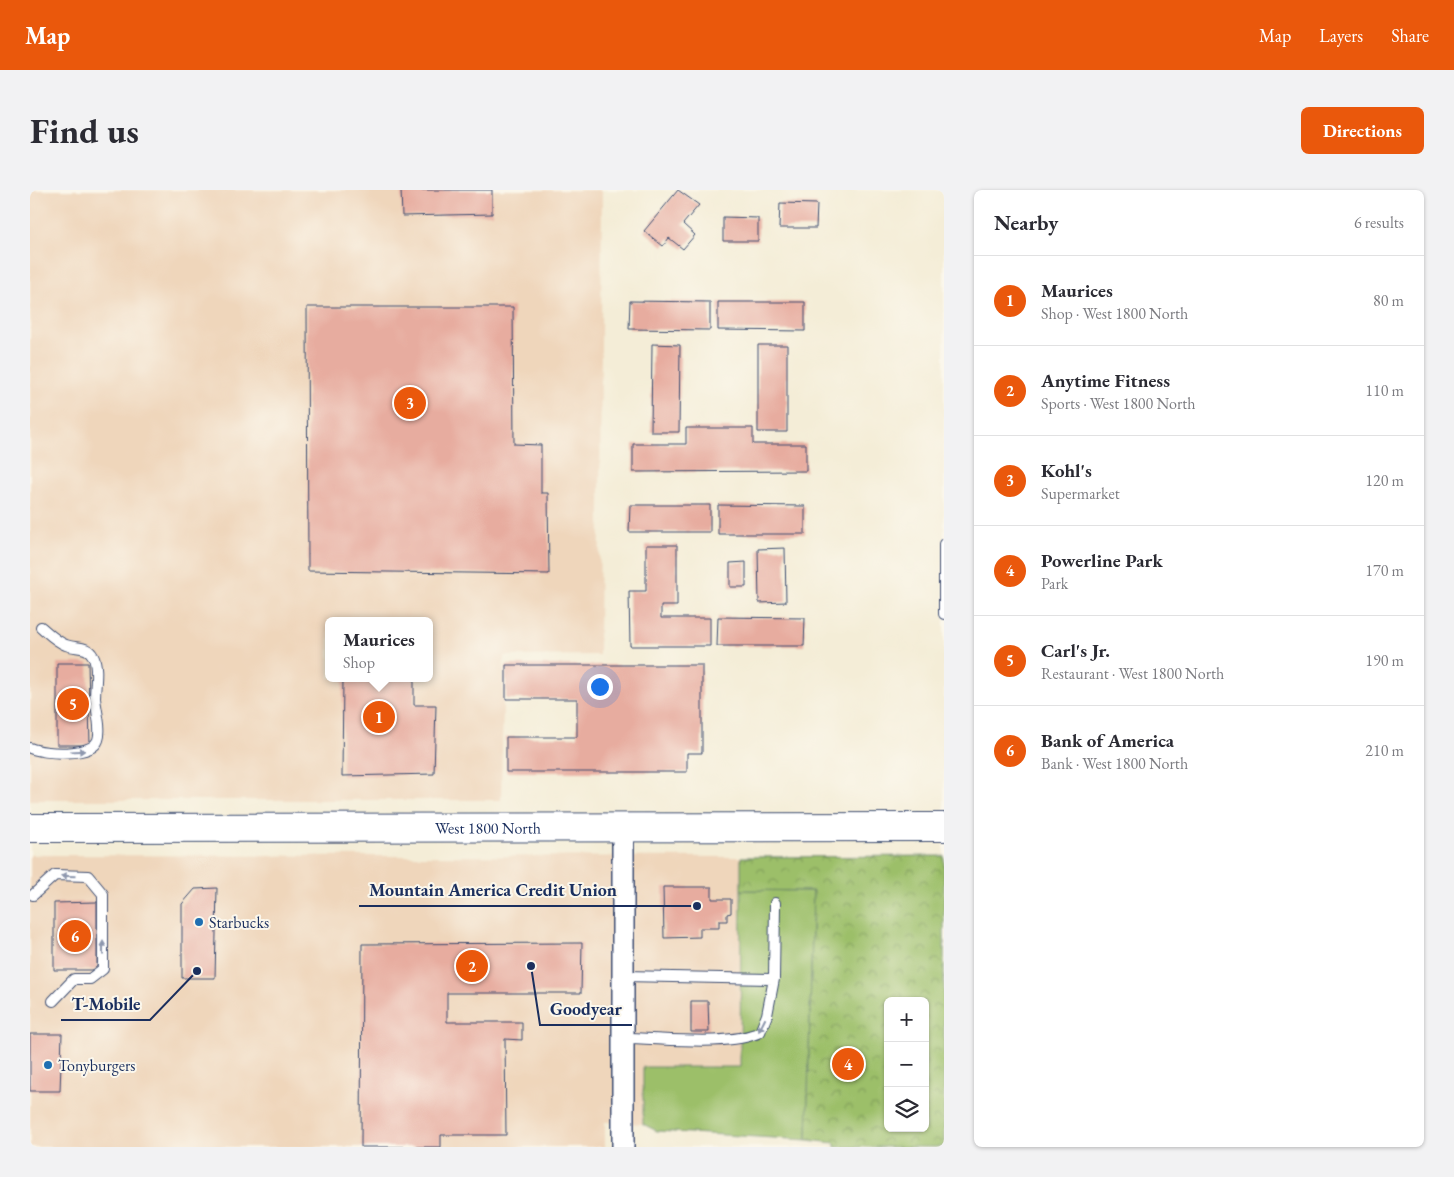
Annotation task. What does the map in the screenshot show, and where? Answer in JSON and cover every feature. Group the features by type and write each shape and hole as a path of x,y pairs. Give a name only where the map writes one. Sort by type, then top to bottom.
{"main road":[{"name":"West 1800 North","path":"30,828 944,827"}],"street":[{"path":"623,827 623,1147"}],"lane":[{"path":"944,544 944,614"},
{"path":"30,748 38,752 83,752 92,748 97,741 98,734 93,656 85,649 66,646 41,627"},
{"path":"33,894 55,876 88,876 103,894 103,969 90,979 74,979 53,1001"},
{"path":"624,1038 723,1040 749,1037 760,1032 767,1015 774,979 775,903"},
{"path":"624,976 774,979"}],"shaded area":[{"path":"30,190 602,190 599,655 504,656 501,800 30,800"},
{"path":"30,855 741,857 740,1067 643,1067 643,1124 605,1122 605,1147 30,1147"}],"green space":[{"path":"944,856 944,1147 835,1147 835,1143 807,1140 813,891 741,890 741,857"},
{"path":"741,890 813,891 807,1140 657,1131 643,1124 643,1067 740,1067"}],"building":[{"path":"401,190 492,190 492,214 402,216"},
{"path":"678,190 699,205 683,224 695,235 683,249 669,238 663,246 644,231"},
{"path":"780,203 817,204 816,228 779,228"},
{"path":"723,217 758,218 758,241 723,241"},
{"path":"630,301 710,302 710,330 629,329"},
{"path":"718,302 805,302 805,331 718,330"},
{"path":"307,307 513,307 514,444 541,445 541,493 548,493 549,574 308,571"},
{"path":"652,344 680,345 679,432 651,432"},
{"path":"758,345 787,345 787,432 758,432"},
{"path":"686,428 753,428 753,444 806,444 806,471 633,472 633,444 686,444"},
{"path":"630,505 710,505 710,532 629,532"},
{"path":"718,505 805,506 805,534 718,534"},
{"path":"646,545 677,545 677,606 661,606 661,618 710,618 710,646 630,646 629,591 646,591"},
{"path":"785,548 786,602 759,603 758,549"},
{"path":"746,562 746,587 730,587 730,563"},
{"path":"718,617 805,618 804,646 717,646"},
{"path":"57,663 88,663 90,745 57,745"},
{"path":"506,665 702,665 702,753 687,753 687,772 506,772 506,737 577,737 577,699 506,699"},
{"path":"343,682 414,682 414,705 436,705 434,774 342,776"},
{"path":"663,887 712,887 712,899 731,899 731,913 727,914 727,921 719,921 719,928 700,928 700,937 664,938"},
{"path":"217,888 215,978 182,978 182,904 195,889"},
{"path":"97,902 97,970 54,970 54,903"},
{"path":"582,943 581,993 447,993 447,1022 522,1022 522,1040 505,1039 506,1135 441,1135 441,1147 361,1147 362,944"},
{"path":"691,1001 708,1001 709,1032 691,1032"},
{"path":"30,1034 62,1034 60,1091 30,1091"}],"place":[{"name":"Kohl's","path":"410,403"},
{"name":"Carl's Jr.","path":"73,704"},
{"name":"Maurices","path":"379,717"},
{"name":"Mountain America Credit Union","path":"697,906"},
{"name":"Starbucks","path":"199,922"},
{"name":"Bank of America","path":"75,936"},
{"name":"Anytime Fitness","path":"472,966"},
{"name":"Goodyear","path":"531,966"},
{"name":"T-Mobile","path":"197,971"},
{"name":"Powerline Park","path":"848,1064"},
{"name":"Tonyburgers","path":"48,1065"}]}
